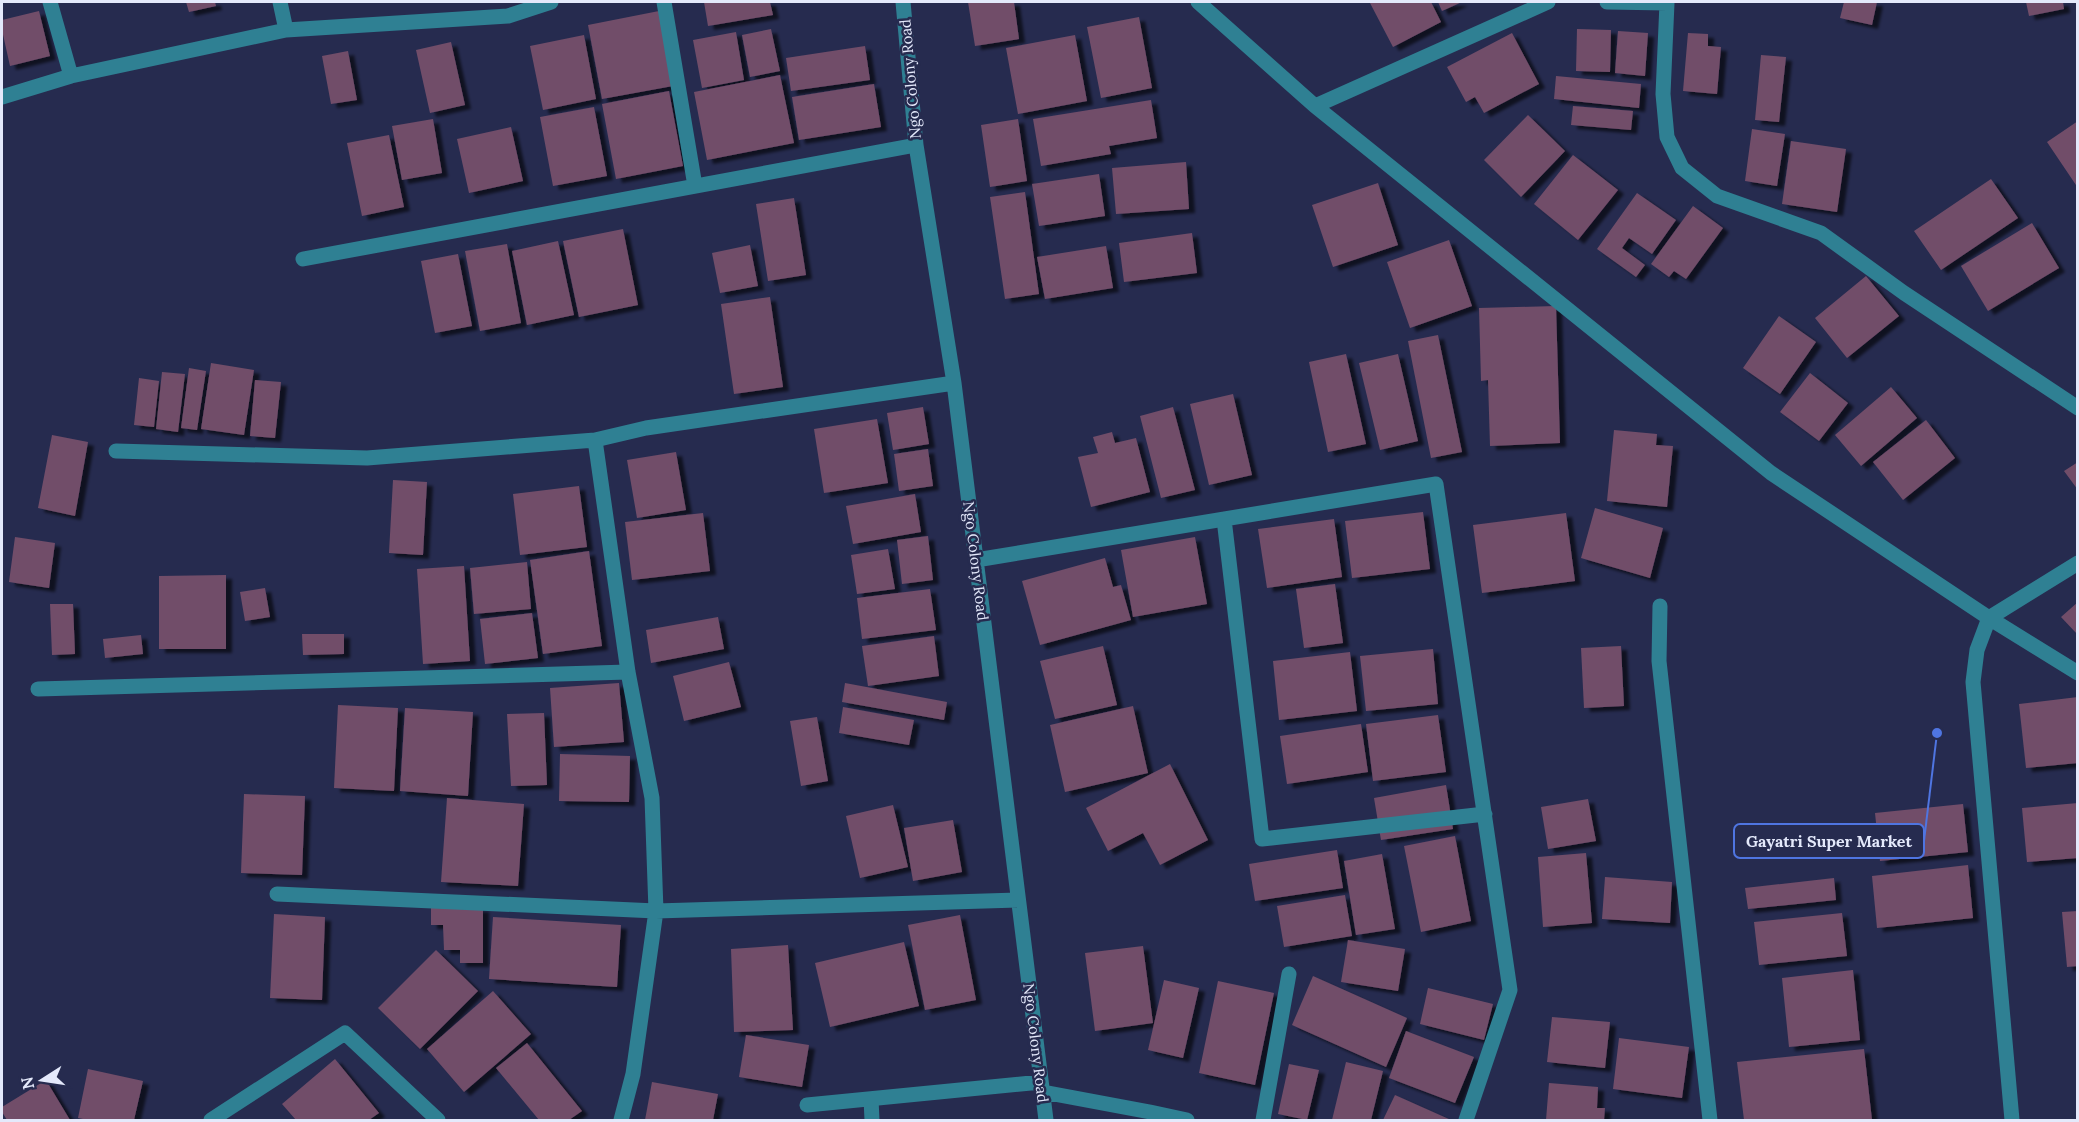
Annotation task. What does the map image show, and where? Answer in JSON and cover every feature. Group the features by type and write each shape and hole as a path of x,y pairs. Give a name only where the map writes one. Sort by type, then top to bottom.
{"street":[{"path":"50,2 71,76"},
{"path":"280,2 286,30"},
{"path":"664,2 694,186"},
{"name":"Ngo Colony Road","path":"903,2 916,145 954,383 1046,1120"},
{"path":"1198,2 1315,106 1771,473 1989,618 2078,674"},
{"path":"1315,106 1548,2"},
{"path":"1607,2 1667,3 1664,94 1667,137 1682,168 1717,196 1821,233 1904,293 2078,408"},
{"path":"2,97 71,76 286,30 508,16 544,3"},
{"path":"303,259 916,145"},
{"path":"117,451 367,458 595,440 646,428 954,383"},
{"path":"595,440 628,672 652,798 656,911 633,1074 621,1120"},
{"path":"976,560 1436,484 1510,990 1466,1120"},
{"path":"1224,519 1262,839 1485,814"},
{"path":"2012,1120 1973,682 1977,650 1989,618 2078,564"},
{"path":"1660,606 1659,661 1710,1120"},
{"path":"38,689 628,672"},
{"path":"277,894 656,911 1018,900"},
{"path":"1263,1120 1289,974"},
{"path":"211,1120 345,1033 438,1120"},
{"path":"807,1105 1042,1087 1186,1120"},
{"path":"871,1099 872,1120"}],"building":[{"path":"186,2 215,2 216,6 189,12"},
{"path":"704,2 770,2 773,15 708,26"},
{"path":"968,2 1014,2 1019,39 975,46"},
{"path":"1431,2 1441,22 1393,47 1370,3"},
{"path":"1438,2 1462,2 1442,11"},
{"path":"1844,2 1877,2 1872,25 1840,18"},
{"path":"2026,2 2063,2 2064,9 2029,16"},
{"path":"39,11 50,56 10,66 2,20"},
{"path":"659,11 673,86 602,99 588,25"},
{"path":"1139,17 1152,88 1101,98 1087,27"},
{"path":"771,29 780,71 750,77 742,35"},
{"path":"1577,29 1611,30 1610,72 1576,71"},
{"path":"1618,31 1648,33 1645,76 1615,73"},
{"path":"736,32 744,80 702,88 693,40"},
{"path":"1512,33 1539,84 1484,113 1475,97 1466,102 1447,67"},
{"path":"1688,33 1708,34 1708,46 1721,47 1717,94 1683,91"},
{"path":"584,35 596,99 543,110 530,46"},
{"path":"1075,35 1087,101 1018,114 1006,48"},
{"path":"451,42 465,105 430,113 416,50"},
{"path":"865,46 870,80 791,91 786,58"},
{"path":"348,51 357,100 331,104 322,56"},
{"path":"1761,55 1786,57 1779,122 1755,120"},
{"path":"780,75 794,143 707,160 694,92"},
{"path":"1556,76 1641,84 1639,108 1554,99"},
{"path":"874,84 881,127 799,140 792,97"},
{"path":"669,91 683,166 616,179 602,104"},
{"path":"1151,100 1157,138 1109,146 1111,154 1041,166 1033,119"},
{"path":"1573,106 1633,111 1631,130 1571,125"},
{"path":"594,107 607,176 553,186 540,117"},
{"path":"1528,115 1565,151 1521,197 1484,160"},
{"path":"433,119 442,173 402,180 392,126"},
{"path":"1018,119 1027,181 990,187 981,125"},
{"path":"2078,121 2078,188 2047,142"},
{"path":"511,127 523,181 469,193 457,139"},
{"path":"1752,129 1785,134 1777,186 1745,181"},
{"path":"389,135 404,207 362,216 347,143"},
{"path":"1791,141 1846,149 1837,212 1782,204"},
{"path":"1573,155 1618,190 1578,240 1534,204"},
{"path":"1186,162 1189,209 1116,214 1112,168"},
{"path":"1099,174 1105,216 1039,226 1032,184"},
{"path":"1991,179 2018,218 1941,270 1914,231"},
{"path":"1378,183 1398,245 1333,267 1312,205"},
{"path":"1025,192 1039,294 1005,299 990,197"},
{"path":"1637,193 1676,220 1652,254 1629,238 1622,248 1645,265 1636,277 1597,249"},
{"path":"794,198 806,275 768,281 756,204"},
{"path":"1693,206 1723,228 1686,279 1674,271 1669,277 1651,264"},
{"path":"2032,223 2059,268 1988,311 1961,266"},
{"path":"623,229 638,305 579,317 563,241"},
{"path":"1192,233 1197,273 1124,282 1119,243"},
{"path":"1449,240 1472,306 1410,328 1387,262"},
{"path":"558,241 574,315 527,325 512,251"},
{"path":"507,244 521,323 480,331 465,251"},
{"path":"750,245 758,286 720,293 712,253"},
{"path":"1106,246 1113,288 1045,299 1037,257"},
{"path":"458,254 472,326 435,333 421,261"},
{"path":"1866,276 1899,316 1847,358 1815,318"},
{"path":"770,297 783,387 734,394 721,304"},
{"path":"1556,306 1560,443 1490,446 1488,380 1481,381 1479,308"},
{"path":"1779,316 1816,342 1780,394 1743,368"},
{"path":"1438,335 1462,452 1431,458 1408,341"},
{"path":"1346,354 1366,444 1328,452 1309,362"},
{"path":"1398,354 1418,441 1380,450 1359,363"},
{"path":"211,363 254,370 244,435 201,429"},
{"path":"189,368 206,371 197,430 181,428"},
{"path":"162,372 185,374 178,432 156,429"},
{"path":"1810,373 1848,403 1819,441 1780,412"},
{"path":"139,378 159,381 154,427 134,425"},
{"path":"255,380 281,382 275,438 250,436"},
{"path":"1891,387 1917,418 1861,466 1835,435"},
{"path":"1233,394 1252,475 1209,485 1190,404"},
{"path":"923,407 929,444 893,450 887,413"},
{"path":"1173,407 1195,490 1161,498 1140,416"},
{"path":"877,419 888,483 824,493 814,429"},
{"path":"1926,420 1955,458 1903,500 1873,462"},
{"path":"1614,430 1657,434 1656,445 1673,446 1667,507 1607,501"},
{"path":"1112,432 1115,443 1136,438 1150,492 1091,507 1078,457 1098,453 1093,437"},
{"path":"52,435 88,442 75,516 38,508"},
{"path":"928,449 933,486 899,491 894,454"},
{"path":"676,452 686,510 637,518 627,460"},
{"path":"2078,462 2078,490 2064,471"},
{"path":"393,480 427,482 423,555 389,553"},
{"path":"579,486 587,547 520,555 513,494"},
{"path":"915,494 921,532 853,544 846,506"},
{"path":"1595,508 1663,528 1650,578 1581,558"},
{"path":"1423,512 1430,569 1352,578 1345,521"},
{"path":"703,513 710,571 632,580 625,522"},
{"path":"1566,513 1575,581 1482,593 1473,525"},
{"path":"1334,519 1342,577 1267,588 1258,529"},
{"path":"928,536 933,580 902,584 897,540"},
{"path":"15,537 55,543 49,588 9,582"},
{"path":"1195,537 1207,604 1133,617 1121,550"},
{"path":"888,549 895,589 857,594 851,555"},
{"path":"589,551 602,646 543,654 530,560"},
{"path":"1105,558 1113,587 1121,585 1131,620 1040,645 1022,581"},
{"path":"527,562 531,609 474,614 470,568"},
{"path":"464,566 470,661 423,664 417,569"},
{"path":"226,575 226,649 159,649 159,576"},
{"path":"1335,584 1343,643 1304,648 1296,589"},
{"path":"265,588 270,617 245,621 240,592"},
{"path":"930,589 936,630 862,639 857,598"},
{"path":"2078,602 2078,635 2061,617"},
{"path":"50,604 73,604 75,654 52,655"},
{"path":"532,613 538,658 485,664 480,619"},
{"path":"718,617 724,649 651,663 646,630"},
{"path":"302,634 344,634 344,654 303,655"},
{"path":"141,635 143,654 105,658 103,639"},
{"path":"934,636 939,676 868,686 862,646"},
{"path":"1103,646 1117,705 1055,719 1040,661"},
{"path":"1621,646 1624,706 1584,708 1581,648"},
{"path":"1433,649 1438,704 1366,711 1360,656"},
{"path":"1350,652 1357,711 1279,720 1273,661"},
{"path":"729,662 741,707 684,721 673,676"},
{"path":"619,683 624,742 554,747 550,688"},
{"path":"845,683 947,702 944,720 842,702"},
{"path":"2078,697 2078,763 2026,768 2019,704"},
{"path":"338,705 398,708 394,791 334,788"},
{"path":"1133,706 1148,773 1065,792 1050,725"},
{"path":"843,707 914,720 909,745 839,733"},
{"path":"405,708 473,712 468,796 400,791"},
{"path":"544,713 547,785 511,786 507,714"},
{"path":"1438,715 1446,772 1373,781 1366,724"},
{"path":"817,717 828,781 801,786 790,721"},
{"path":"1361,724 1368,772 1287,784 1280,736"},
{"path":"560,754 630,756 629,802 559,801"},
{"path":"1170,764 1208,840 1160,865 1143,833 1108,851 1086,808"},
{"path":"1446,785 1453,829 1381,840 1374,798"},
{"path":"244,794 305,796 302,875 241,873"},
{"path":"447,798 524,804 518,886 441,882"},
{"path":"1588,799 1596,841 1548,849 1541,807"},
{"path":"2078,803 2078,858 2027,862 2022,808"},
{"path":"1963,804 1968,852 1880,861 1875,813"},
{"path":"893,805 908,867 860,878 846,816"},
{"path":"953,820 962,872 913,881 904,828"},
{"path":"1455,836 1471,921 1421,932 1404,846"},
{"path":"1337,850 1343,888 1255,901 1249,864"},
{"path":"1586,853 1592,923 1543,927 1538,857"},
{"path":"1382,854 1395,929 1356,935 1344,861"},
{"path":"1968,865 1973,918 1877,928 1872,876"},
{"path":"1605,877 1672,882 1670,923 1602,919"},
{"path":"1834,878 1836,900 1748,909 1745,888"},
{"path":"1345,895 1352,936 1284,947 1277,906"},
{"path":"431,908 483,908 483,963 460,963 460,950 444,950 443,925 431,925"},
{"path":"2078,911 2078,966 2067,967 2062,912"},
{"path":"1842,913 1847,956 1759,965 1754,922"},
{"path":"274,914 325,917 322,1000 270,998"},
{"path":"960,915 976,1000 925,1010 908,925"},
{"path":"493,917 621,925 617,987 489,979"},
{"path":"1348,940 1405,949 1398,991 1341,982"},
{"path":"904,942 919,1006 830,1027 815,963"},
{"path":"788,945 793,1030 734,1032 731,949"},
{"path":"1143,946 1153,1023 1095,1031 1085,953"},
{"path":"436,950 478,991 420,1049 378,1008"},
{"path":"1853,970 1860,1040 1789,1047 1782,978"},
{"path":"1313,976 1407,1018 1386,1067 1292,1025"},
{"path":"1164,980 1199,988 1183,1058 1148,1050"},
{"path":"1218,981 1274,993 1255,1085 1199,1073"},
{"path":"1428,988 1493,1004 1484,1040 1420,1024"},
{"path":"493,991 531,1034 464,1092 427,1049"},
{"path":"1552,1017 1610,1022 1605,1068 1547,1062"},
{"path":"1406,1031 1474,1057 1455,1103 1389,1078"},
{"path":"746,1035 809,1045 802,1087 739,1077"},
{"path":"1619,1038 1689,1047 1682,1098 1613,1089"},
{"path":"527,1043 582,1111 569,1120 539,1120 496,1068"},
{"path":"1864,1049 1872,1120 1744,1120 1737,1062"},
{"path":"335,1059 379,1113 369,1120 296,1120 282,1104"},
{"path":"1346,1062 1383,1071 1371,1120 1332,1120"},
{"path":"1289,1064 1319,1070 1307,1120 1278,1114"},
{"path":"88,1069 143,1081 134,1120 78,1118"},
{"path":"46,1080 70,1120 7,1120 2,1107"},
{"path":"652,1082 718,1094 713,1120 645,1120"},
{"path":"1549,1083 1598,1087 1597,1108 1605,1108 1604,1120 1546,1120"},
{"path":"1395,1095 1451,1120 1383,1120"}],"place":[{"name":"Gayatri Super Market","path":"1937,733"}]}
